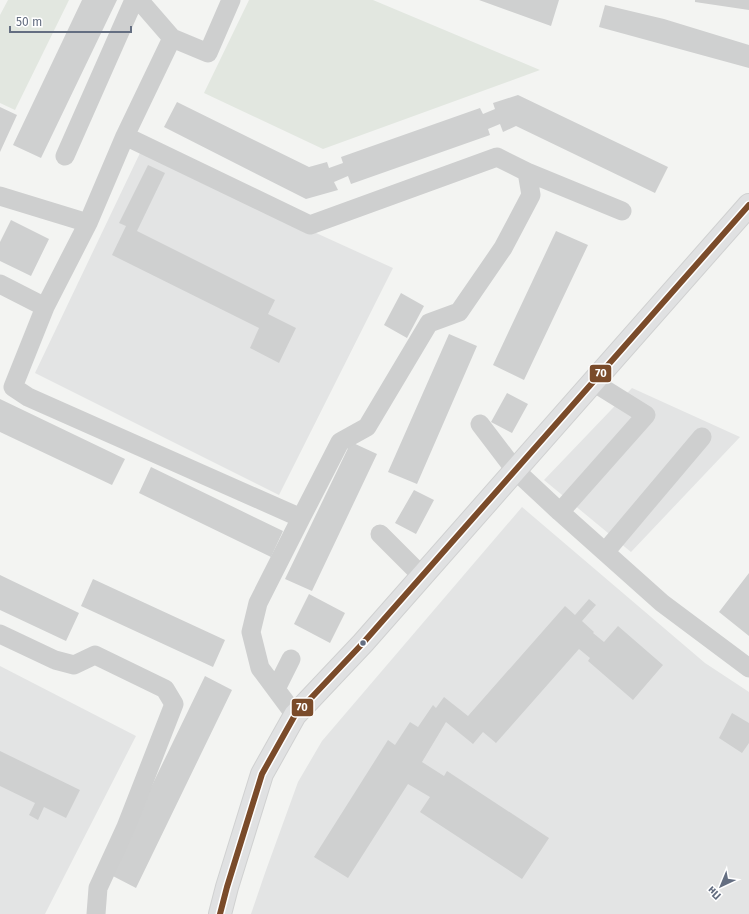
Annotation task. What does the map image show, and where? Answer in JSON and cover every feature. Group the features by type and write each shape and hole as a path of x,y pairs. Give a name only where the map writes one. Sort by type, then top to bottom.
{"main road":[{"path":"220,914 262,774 295,715 363,643 749,205"}],"street":[{"path":"65,156 134,0"},
{"path":"139,0 172,38 208,53 231,0"},
{"path":"172,38 125,136 88,223 45,307 12,387 28,397 302,518"},
{"path":"125,136 310,225 497,157 527,172 622,211"},
{"path":"295,715 260,668 251,632 258,603 340,442 368,427 429,323 459,312 503,248 531,195 527,172"},
{"path":"0,196 88,223"},
{"path":"0,284 45,307"},
{"path":"560,512 646,415 592,382"},
{"path":"480,424 515,470 560,512 662,603 749,668"},
{"path":"605,552 702,437"},
{"path":"380,534 422,576"},
{"path":"0,634 55,660 74,665 95,655 165,689 174,704 126,826 98,888 96,914"},
{"path":"276,689 291,659"}],"shaded area":[{"path":"8,0 69,0 15,110 0,103 0,15"},
{"path":"249,0 373,0 540,70 323,149 204,93"},
{"path":"140,153 393,268 279,495 35,373"},
{"path":"632,388 740,437 631,552 544,480"},
{"path":"522,507 705,663 749,692 749,914 251,914 298,782 322,741"},
{"path":"0,666 136,736 45,914 0,914"}],"building":[{"path":"82,0 117,0 41,158 13,145"},
{"path":"479,0 559,0 551,26"},
{"path":"695,0 749,0 749,10 695,2"},
{"path":"605,5 664,19 749,45 749,68 599,27"},
{"path":"518,95 668,167 655,193 516,126 503,132 500,124 488,129 490,135 351,184 348,176 334,182 338,190 306,199 164,127 177,102 309,167 327,162 329,168 343,163 341,157 480,108 483,114 495,109 493,103"},
{"path":"0,107 17,115 0,152"},
{"path":"148,165 165,173 137,231 275,300 268,314 296,328 279,363 250,348 259,328 112,255 126,226 119,223"},
{"path":"11,220 49,239 31,276 0,261 0,242"},
{"path":"556,231 588,245 524,380 493,365"},
{"path":"401,293 424,306 407,338 384,325"},
{"path":"449,334 477,346 417,484 388,472"},
{"path":"507,393 528,404 512,433 491,422"},
{"path":"0,399 125,459 112,485 0,432"},
{"path":"351,442 377,454 312,591 285,579"},
{"path":"151,467 283,531 271,557 139,493"},
{"path":"414,490 434,500 416,534 395,523"},
{"path":"749,573 749,636 719,612"},
{"path":"0,575 79,613 66,641 0,610"},
{"path":"93,579 225,640 213,667 81,606"},
{"path":"309,594 345,613 330,643 294,624"},
{"path":"589,599 596,605 582,621 594,632 593,633 604,642 618,626 663,665 633,700 588,661 590,658 579,649 496,743 483,732 473,744 446,722 422,762 444,776 447,771 549,838 522,879 420,812 430,797 408,784 348,878 314,857 388,740 395,745 410,722 418,727 433,705 436,708 444,697 468,716 565,606 575,615"},
{"path":"205,676 232,690 136,888 109,874"},
{"path":"732,713 749,723 749,743 742,753 719,738"},
{"path":"0,751 80,790 66,818 44,807 38,820 29,815 35,803 0,786"}],"transit line":[{"name":"70","path":"220,914 262,774 295,715 363,643 749,205"}]}
